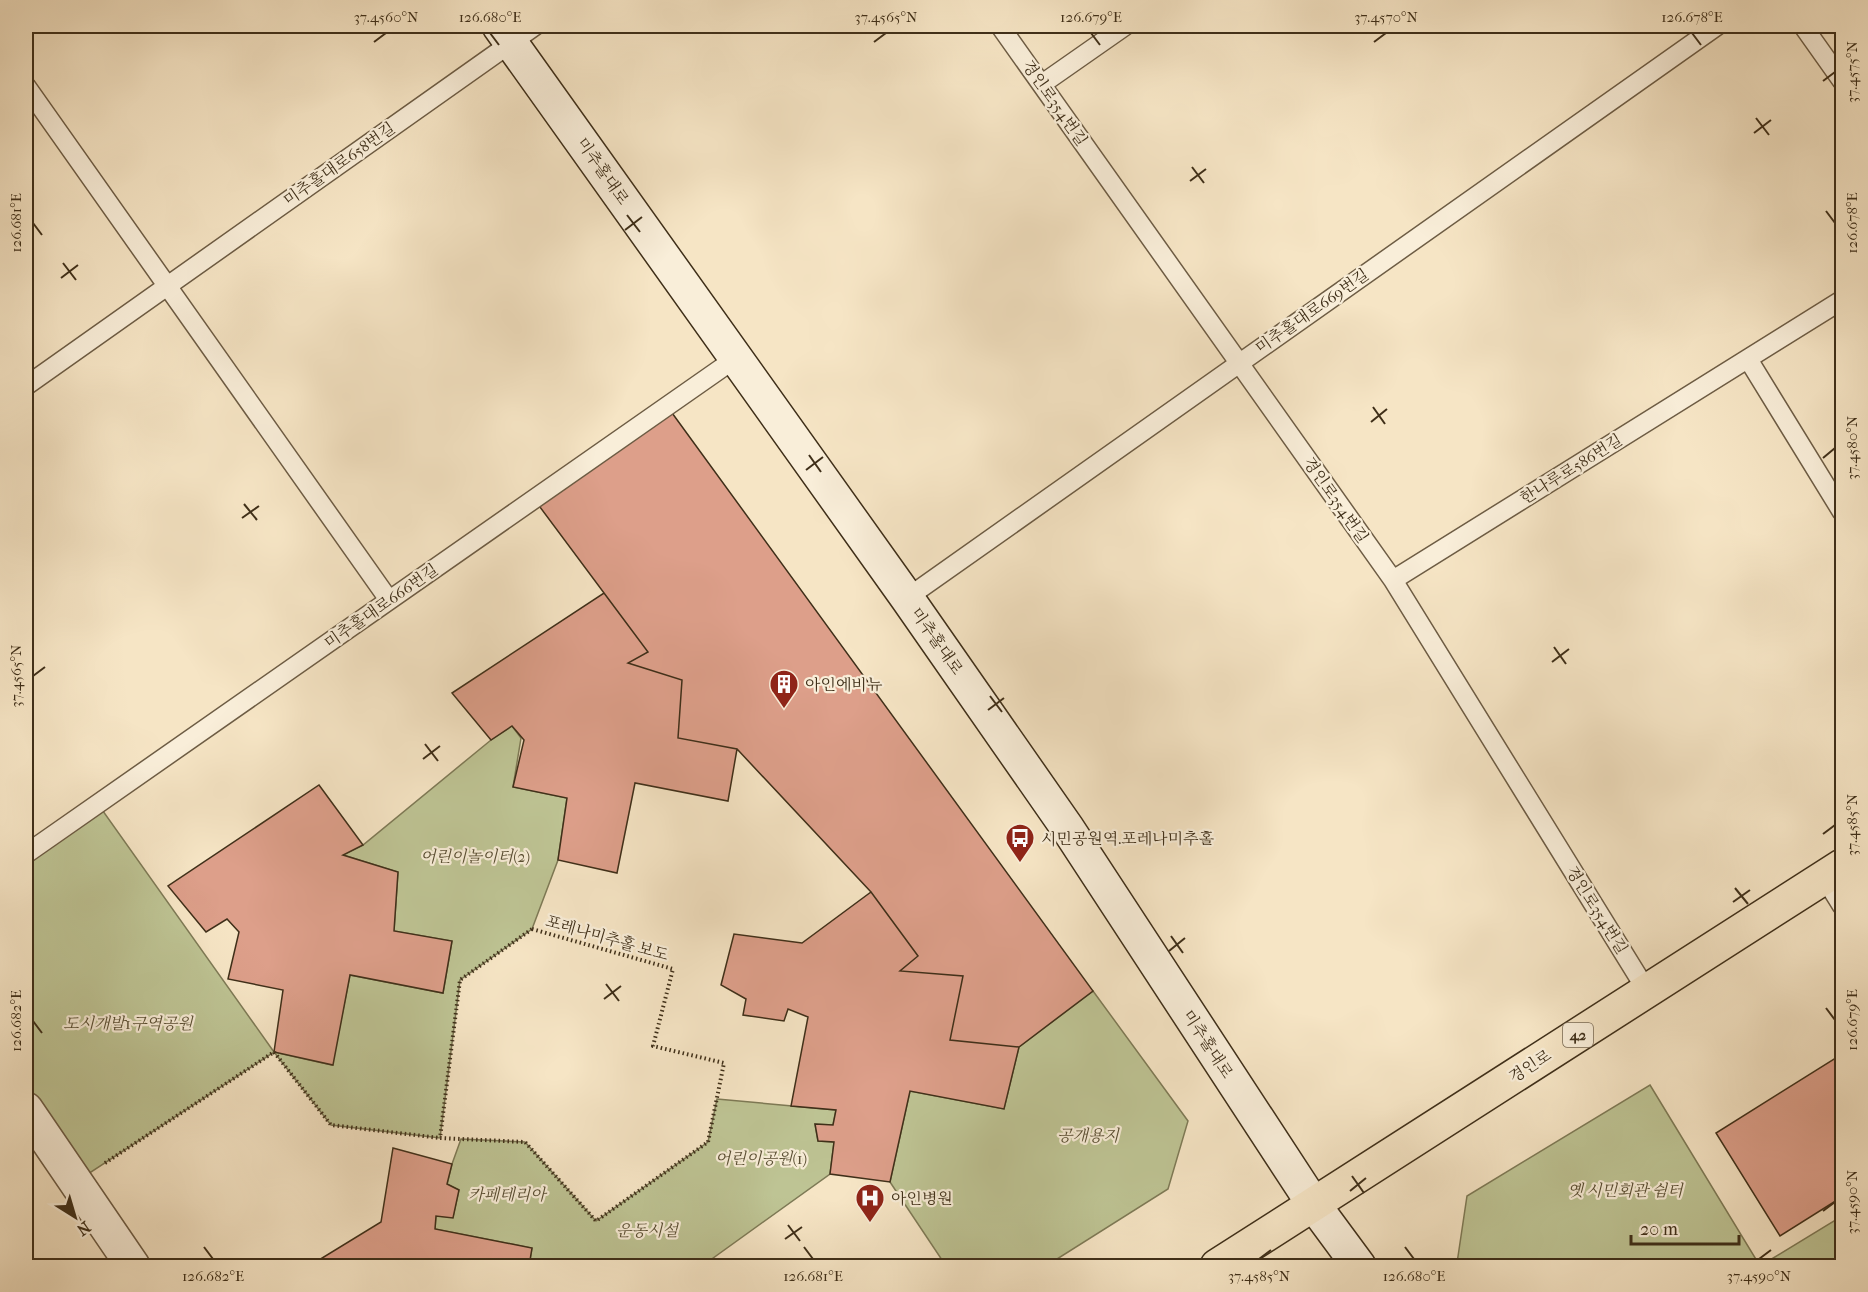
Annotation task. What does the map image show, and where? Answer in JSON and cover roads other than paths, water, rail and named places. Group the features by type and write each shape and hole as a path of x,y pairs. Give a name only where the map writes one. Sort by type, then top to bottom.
{"main road":[{"name":"미추홀대로","path":"515,31 736,358 1068,829 1314,1205 1359,1266"},
{"name":"경인로","path":"1217,1266 1833,872"},
{"path":"26,1109 134,1266"}],"lane":[{"name":"경인로354번길","path":"1000,26 1393,580 1647,991"},
{"path":"1042,84 1125,26"},
{"name":"미추홀대로669번길","path":"907,598 1717,26"},
{"path":"1803,26 1842,81"},
{"name":"미추홀대로658번길","path":"26,386 168,287 515,31"},
{"path":"26,86 389,600"},
{"name":"한나루로586번길","path":"1393,580 1842,300"},
{"name":"미추홀대로666번길","path":"26,854 736,358"},
{"path":"1748,358 1842,512"},
{"path":"1833,872 1842,906"}],"place":[{"name":"아인에비뉴","path":"784,710"},
{"name":"시민공원역.포레나미추홀","path":"1020,864"},
{"name":"아인병원","path":"870,1224"}],"park label":[{"name":"어린이놀이터(2)","path":"475,856"},
{"name":"도시개발1구역공원","path":"128,1023"},
{"name":"공개용지","path":"1088,1135"},
{"name":"어린이공원(1)","path":"761,1158"},
{"name":"옛 시민회관 쉼터","path":"1625,1190"},
{"name":"카페테리아","path":"507,1194"},
{"name":"운동시설","path":"647,1230"}]}
